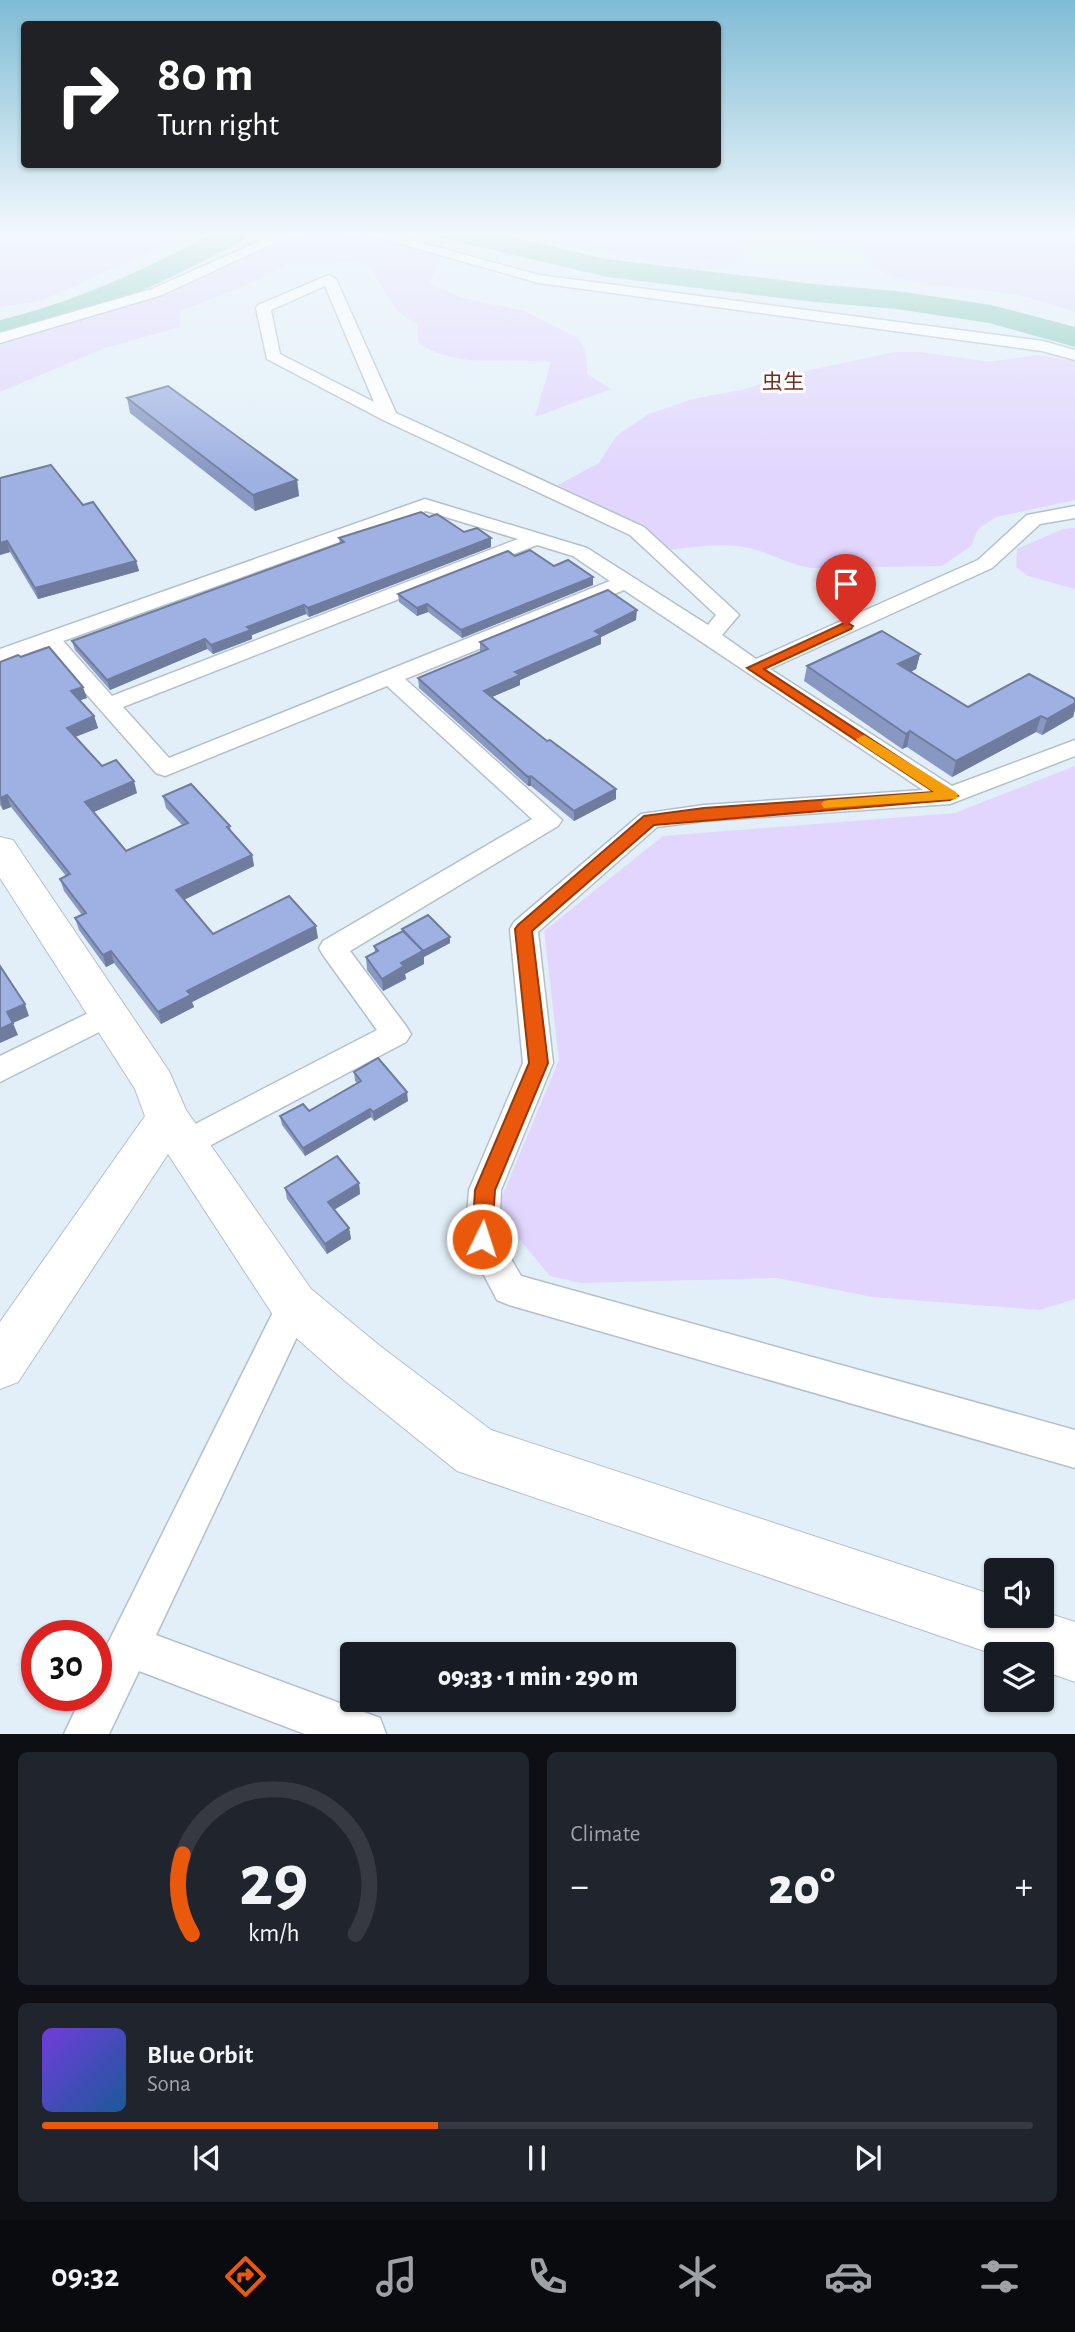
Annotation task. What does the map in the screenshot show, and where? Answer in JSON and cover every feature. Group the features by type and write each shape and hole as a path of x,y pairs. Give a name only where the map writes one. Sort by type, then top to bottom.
{"street":[{"path":"0,338 86,313"},
{"path":"264,313 273,356 389,416 637,531 728,615 710,636"},
{"path":"344,313 389,416"},
{"path":"794,313 1043,346 1075,355"},
{"path":"0,656 425,505 580,552 950,796"},
{"path":"754,668 985,564 1034,519 1075,512"},
{"path":"109,705 536,539"},
{"path":"49,639 165,768 625,582"},
{"path":"0,1366 176,1131 396,1034 333,948 548,820 390,677"},
{"path":"1075,747 950,796 704,813 650,820 524,929 538,1063 485,1190 482,1239 509,1289 1075,1449"},
{"path":"0,849 154,1083 176,1131 294,1304 362,1363 475,1452 1075,1652"},
{"path":"0,1070 109,1014"},
{"path":"86,1734 294,1304"},
{"path":"129,1646 364,1734"}],"shaded area":[{"path":"107,313 180,313 180,327 105,348 0,392 0,345"},
{"path":"399,313 528,313 578,339 584,348 587,374 611,389 535,417 551,362 481,361 447,356 418,342 418,325"},
{"path":"895,352 920,352 990,362 1037,355 1075,361 1075,500 996,517 978,529 971,546 942,566 811,568 739,546 668,550 640,527 558,485 599,463 616,436 649,414 693,399 742,390 787,375"},
{"path":"1075,528 1075,589 1028,576 1016,567 1017,549 1063,529"},
{"path":"1075,766 1075,1299 1039,1310 872,1297 777,1278 581,1283 550,1276 496,1211 559,1060 544,931 663,836 955,813"}],"building":[{"path":"168,386 297,480 253,495 127,398"},
{"path":"51,465 83,505 93,502 136,561 35,588 7,541 0,543 0,478"},
{"path":"421,512 429,517 437,514 464,532 477,528 491,538 308,608 304,605 247,627 251,630 211,645 205,639 107,680 72,641 344,542 339,538"},
{"path":"530,550 554,566 568,560 593,577 461,630 427,604 417,608 398,594 508,551 515,556"},
{"path":"608,590 637,610 595,631 601,635 515,672 520,675 484,691 547,741 550,740 616,789 574,811 531,776 528,777 418,678 488,649 480,642"},
{"path":"882,631 920,654 898,664 968,707 1029,674 1075,699 1075,703 1047,719 1041,716 956,761 910,731 906,734 807,666"},
{"path":"49,647 83,687 71,691 94,716 67,728 102,766 116,760 134,781 85,802 126,851 188,823 163,796 191,784 230,826 227,827 252,855 176,890 213,934 289,896 316,926 187,991 191,995 158,1012 111,951 103,955 75,918 86,913 60,879 70,874 7,795 0,798 0,662"},
{"path":"428,915 450,937 423,951 402,929"},
{"path":"403,931 423,951 401,963 404,966 382,979 366,957 378,951 374,946"},
{"path":"0,966 25,1004 7,1012 13,1023 0,1029"},
{"path":"378,1058 407,1092 373,1112 370,1109 303,1148 280,1116 303,1104 309,1111 361,1081 354,1072"},
{"path":"337,1156 359,1183 328,1202 349,1228 325,1244 285,1188"}],"waterway":[{"path":"0,329 59,313"},
{"path":"984,313 1075,337"}],"slow traffic":[{"path":"829,804 950,796 864,739"}],"district":[{"name":"虫生","path":"783,382"}],"route":[{"path":"482,1239 485,1190 538,1063 524,929 650,820 704,813 950,796 754,668 846,626"}]}
